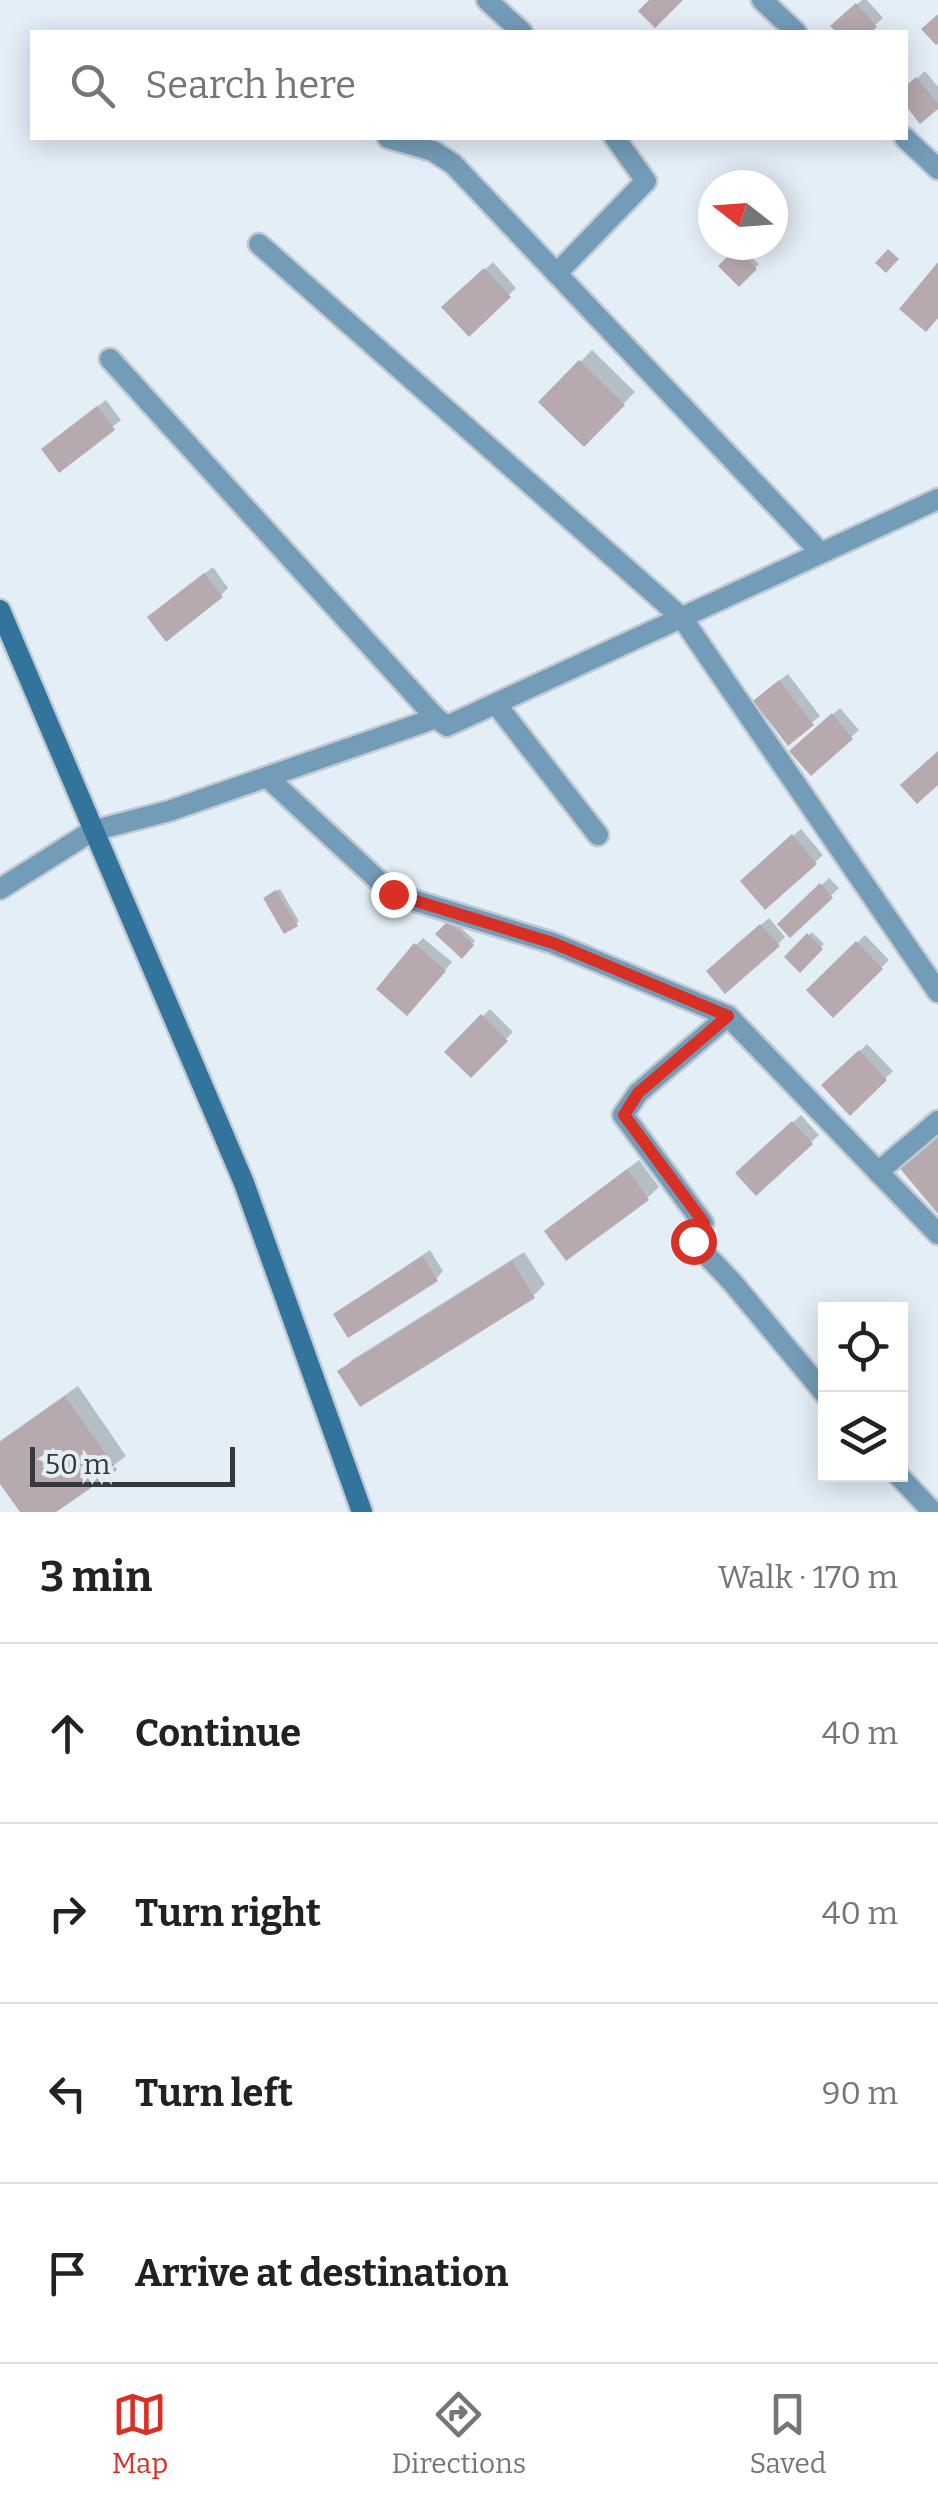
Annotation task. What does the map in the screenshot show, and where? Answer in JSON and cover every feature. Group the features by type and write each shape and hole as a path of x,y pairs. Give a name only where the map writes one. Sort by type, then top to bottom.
{"street":[{"path":"486,0 520,30"},
{"path":"762,0 794,30"},
{"path":"396,140 433,150 454,164 820,553"},
{"path":"557,273 646,181 616,140"},
{"path":"907,140 938,169"},
{"path":"259,244 682,618 938,992"},
{"path":"110,359 447,726 938,499"},
{"path":"0,610 244,1183 362,1512"},
{"path":"496,704 598,835"},
{"path":"0,888 92,830 169,811 436,718"},
{"path":"267,777 393,894 553,943 728,1016 938,1234"},
{"path":"728,1016 638,1093 624,1115 704,1223 693,1241 824,1392"},
{"path":"878,1172 938,1121"},
{"path":"905,1482 933,1512"}],"building":[{"path":"649,0 683,0 655,28 638,11"},
{"path":"856,3 877,27 834,30 830,26"},
{"path":"938,14 938,43 936,45 921,29"},
{"path":"916,77 938,103 938,109 920,124 908,109 908,84"},
{"path":"888,249 899,259 886,273 875,263"},
{"path":"724,260 748,260 757,269 739,287 718,266"},
{"path":"938,262 938,318 926,332 899,309"},
{"path":"484,268 511,297 469,337 441,307"},
{"path":"579,360 625,405 584,447 538,402"},
{"path":"97,406 115,430 59,473 41,449"},
{"path":"204,573 223,597 166,642 147,617"},
{"path":"779,680 814,725 788,746 753,701"},
{"path":"832,713 853,739 811,776 789,751"},
{"path":"938,751 938,785 917,804 900,785"},
{"path":"792,834 817,864 765,910 740,881"},
{"path":"820,883 833,898 790,938 777,924"},
{"path":"276,890 298,926 284,934 263,898"},
{"path":"448,921 474,945 462,959 435,934"},
{"path":"760,924 780,946 725,994 706,971"},
{"path":"807,933 823,949 800,973 784,957"},
{"path":"856,941 883,969 833,1018 806,990"},
{"path":"414,943 446,971 407,1016 376,989"},
{"path":"481,1014 508,1041 471,1078 444,1052"},
{"path":"859,1050 887,1080 850,1116 821,1085"},
{"path":"792,1121 813,1144 756,1196 735,1173"},
{"path":"938,1131 938,1214 898,1166"},
{"path":"627,1169 649,1200 566,1261 544,1231"},
{"path":"422,1256 438,1281 348,1338 333,1314"},
{"path":"512,1261 535,1298 360,1407 337,1371"},
{"path":"65,1396 117,1470 56,1512 20,1512 0,1484 0,1442"}],"route":[{"path":"393,894 553,943 728,1016 638,1093 624,1115 704,1223 693,1241"}]}
